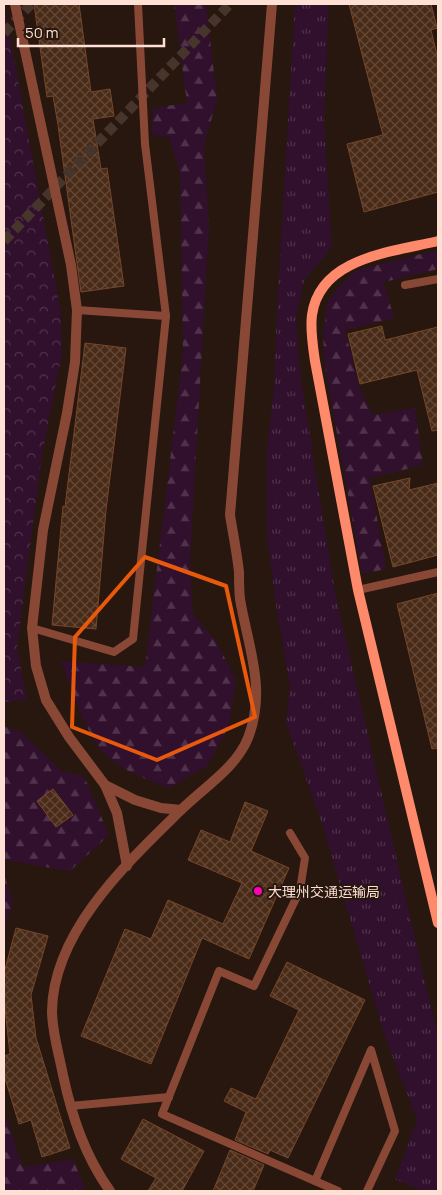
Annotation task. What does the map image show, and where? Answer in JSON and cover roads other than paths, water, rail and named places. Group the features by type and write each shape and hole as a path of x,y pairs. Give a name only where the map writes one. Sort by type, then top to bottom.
{"street":[{"path":"15,4 70,265 77,310 75,362 67,413 43,530 32,628 36,666 46,700 69,737 105,785 119,820 127,866"},
{"path":"110,1191 89,1157 70,1106 52,1013 57,972 69,943 81,924 127,866 181,810 236,758 247,739 257,702 254,657 240,599 230,515 272,4"},
{"path":"438,241 349,265 336,274 322,290 312,316 315,361 358,590 438,923"},
{"path":"105,785 135,800 161,808 181,810"}],"lane":[{"path":"32,628 114,652 133,639 166,316 145,144 138,4"},
{"path":"405,285 438,280"},
{"path":"77,310 166,316"},
{"path":"358,590 438,572"},
{"path":"290,833 305,858 300,890 254,986 219,971 162,1114 338,1191"},
{"path":"315,1181 371,1050 395,1131 367,1191"},
{"path":"70,1106 169,1097"}],"tunnel":[{"path":"4,33 31,4"},
{"path":"4,241 230,4"}],"place":[{"name":"大理州交通运输局","path":"258,891"}]}
